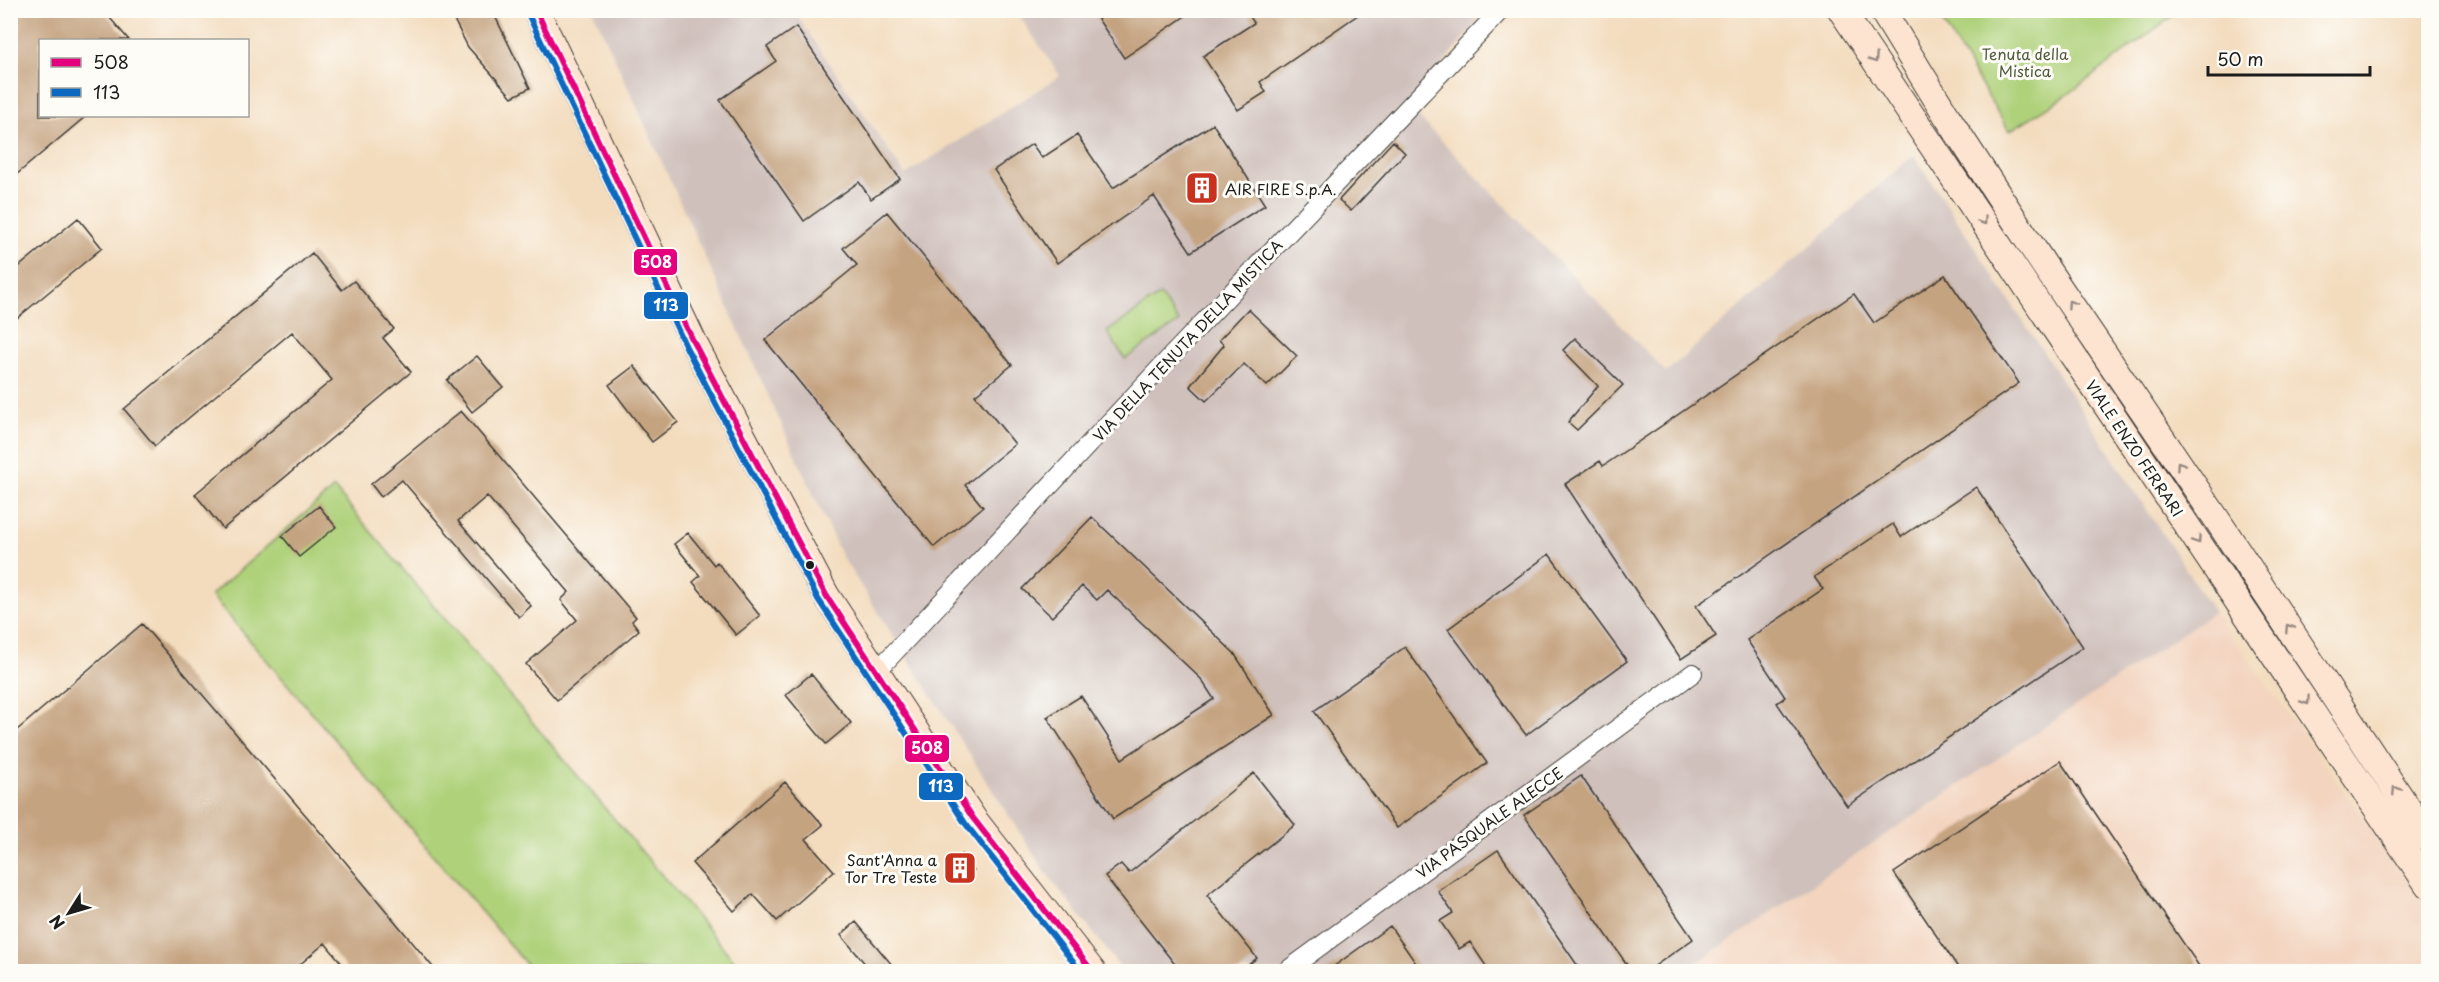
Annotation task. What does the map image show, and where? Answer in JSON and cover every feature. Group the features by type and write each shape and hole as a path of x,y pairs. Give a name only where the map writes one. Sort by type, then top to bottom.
{"main road":[{"path":"537,10 695,345 826,595 980,828 1093,972"},
{"name":"VIALE ENZO FERRARI","path":"1841,10 2428,885"},
{"name":"VIALE ENZO FERRARI","path":"1882,10 1948,118 2044,265 2216,518 2428,839"}],"street":[{"name":"VIA DELLA TENUTA DELLA MISTICA","path":"876,672 1173,354 1501,10"},
{"name":"VIA PASQUALE ALECCE","path":"1285,972 1693,673"}],"shaded area":[{"path":"593,11 794,11 905,175 1060,76 1016,11 1487,11 1408,106 1666,372 1914,155 2214,612 1685,971 1123,971 1044,870 841,555"},
{"path":"2214,612 2423,900 2428,911 2428,971 1685,972"}],"green space":[{"name":"Tenuta della Mistica","path":"1936,11 2179,11 2066,96 2009,131"},
{"path":"1160,295 1179,322 1125,359 1107,332"},
{"path":"334,488 743,971 532,971 211,595"}],"building":[{"path":"10,10 103,10 128,39 39,39 39,117 85,117 10,180"},
{"path":"449,10 492,10 530,88 512,97 468,47"},
{"path":"1092,10 1194,10 1124,58"},
{"path":"1246,10 1365,10 1260,82 1266,92 1238,110 1203,56 1254,23"},
{"path":"796,27 900,179 871,199 859,182 804,221 720,100 776,61 767,47"},
{"path":"1213,124 1265,205 1191,252 1154,196 1057,263 994,170 1032,144 1042,158 1077,135 1113,188"},
{"path":"1393,141 1405,153 1351,211 1339,200"},
{"path":"887,212 1012,365 975,395 1015,444 965,485 983,507 934,547 765,340 857,265 843,248"},
{"path":"78,218 102,248 10,324 10,274"},
{"path":"312,253 342,290 354,281 394,329 383,338 411,372 223,529 195,494 332,380 292,332 155,446 124,409"},
{"path":"1945,275 2019,383 1696,606 1716,636 1681,659 1565,484 1600,461 1603,466 1854,294 1874,323"},
{"path":"1248,309 1297,356 1267,386 1244,364 1206,401 1190,386 1224,345 1219,340"},
{"path":"1575,338 1623,385 1577,430 1568,422 1598,386 1563,350"},
{"path":"477,356 503,387 472,412 447,380"},
{"path":"634,366 678,422 652,442 609,385"},
{"path":"461,411 636,617 632,621 639,630 557,700 526,664 577,620 561,600 569,592 487,496 458,521 531,606 519,617 402,480 381,497 371,484"},
{"path":"1976,487 2083,647 1847,806 1777,703 1785,697 1747,640 1823,589 1814,577 1893,524 1901,537"},
{"path":"319,506 336,527 299,557 282,536"},
{"path":"1092,517 1234,653 1274,715 1113,819 1047,717 1081,696 1122,759 1214,699 1201,679 1107,590 1097,600 1082,586 1052,617 1022,589"},
{"path":"688,533 714,565 717,562 760,616 736,635 693,582 700,576 674,544"},
{"path":"1549,554 1627,661 1526,735 1448,629"},
{"path":"142,624 437,972 349,972 325,943 291,972 10,972 10,736"},
{"path":"1405,647 1487,763 1397,828 1314,711"},
{"path":"811,674 851,723 826,744 786,695"},
{"path":"2060,761 2203,972 1961,972 1894,873"},
{"path":"1254,773 1295,825 1207,895 1257,958 1239,972 1181,972 1105,876 1121,864 1129,873"},
{"path":"1581,776 1693,939 1646,972 1632,972 1524,815"},
{"path":"785,782 823,825 806,839 834,871 777,921 753,894 734,911 692,863"},
{"path":"1498,850 1582,972 1490,972 1470,942 1459,949 1440,921 1453,913 1438,891"},
{"name":"Sant'Anna a Tor Tre Teste","path":"962,854 974,870 958,881 946,866"},
{"path":"856,922 898,972 872,972 841,935"},
{"path":"1390,926 1422,972 1326,972"}],"transit line":[{"name":"508","path":"536,10 695,345 826,595 973,818 1093,972"},
{"name":"113","path":"528,14 687,349 818,599 965,823 1081,972"}],"place":[{"name":"AIR FIRE S.p.A.","path":"1202,188"},
{"name":"Sant'Anna a Tor Tre Teste","path":"960,868"}]}
